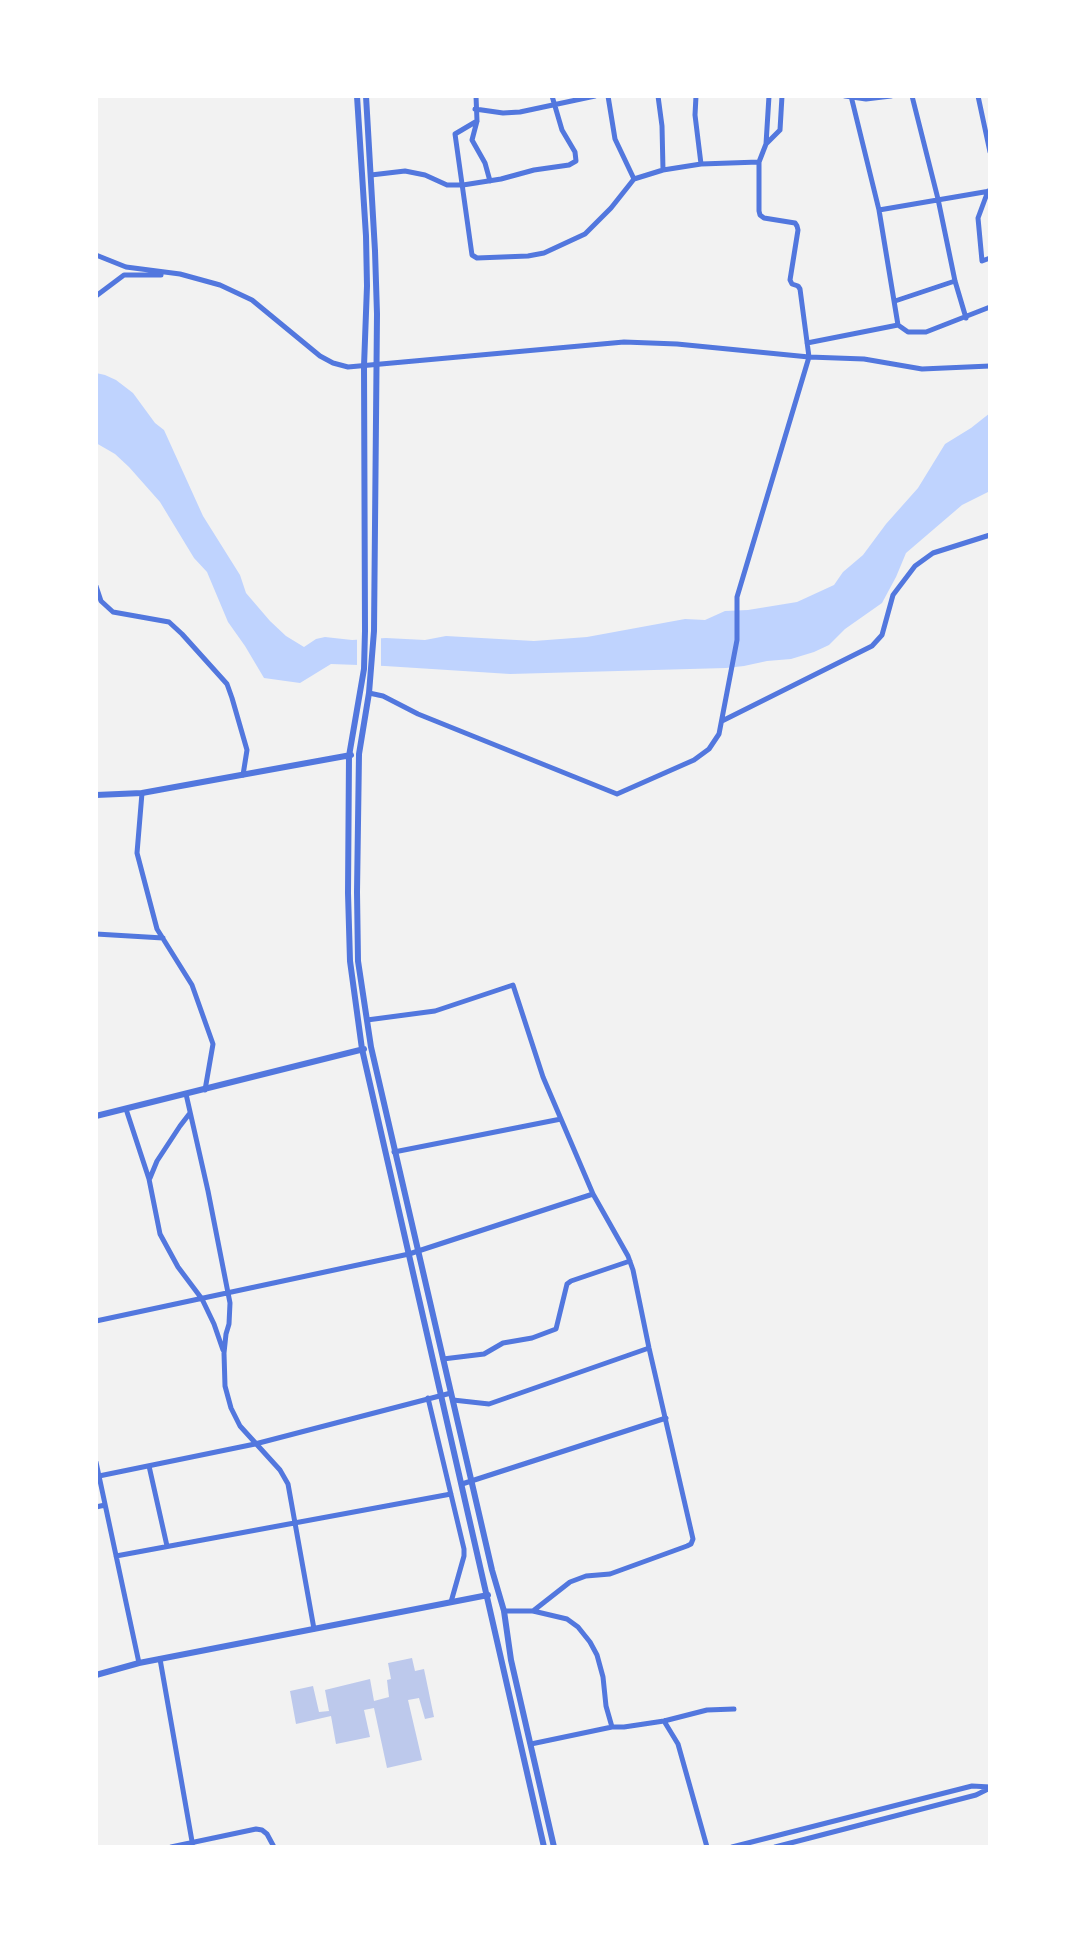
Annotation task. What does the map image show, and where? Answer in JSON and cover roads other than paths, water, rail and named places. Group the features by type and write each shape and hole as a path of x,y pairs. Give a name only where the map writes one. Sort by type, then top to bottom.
{"street":[{"path":"357,96 366,236 367,286 364,366 365,631 364,669 349,756 348,893 350,961 362,1049 544,1847"},
{"path":"366,96 375,251 374,631 370,693 359,754 358,961 371,1047 394,1152 492,1570 504,1611 511,1660 554,1847"},
{"path":"476,96 475,109 477,121 472,140 485,163 490,181"},
{"path":"371,175 405,171 425,174 447,185 463,185 490,181 534,170 570,165 576,161 575,152 562,130 553,105 552,96"},
{"path":"475,109 503,113 520,112 595,96"},
{"path":"608,96 615,139 634,179"},
{"path":"658,96 662,126 663,170"},
{"path":"696,96 695,115 701,164"},
{"path":"370,693 384,696 418,714 617,794 694,760 709,749 720,734 736,640 738,597 809,357 800,289 790,280 797,226 764,218 760,215 759,211 759,162 766,144 769,96"},
{"path":"766,144 780,130 782,96"},
{"path":"891,96 866,99 849,97 879,210 898,324 908,332 926,332 966,318 990,307"},
{"path":"912,96 938,199 955,281 966,318"},
{"path":"978,96 990,152"},
{"path":"477,121 455,134 470,249 472,255 477,258 528,256 544,253 585,234 611,208 634,179 663,170 701,164 759,162"},
{"path":"879,210 989,191"},
{"path":"989,191 978,218 982,261 990,258"},
{"path":"96,255 126,267 180,274 220,285 252,300 320,356 333,363 348,367 624,342 676,344 809,357 864,360 922,369 990,366"},
{"path":"96,296 124,275 180,274"},
{"path":"895,301 955,281"},
{"path":"807,343 898,324"},
{"path":"722,721 872,646 882,635 893,595 915,566 933,554 990,535"},
{"path":"96,586 101,601 113,612 169,622 227,684 247,750 243,776"},
{"path":"96,795 142,794 359,754"},
{"path":"142,794 137,853 157,929 192,985 213,1044 205,1090"},
{"path":"96,934 162,938"},
{"path":"367,1020 434,1011 512,985 543,1077 593,1194 630,1261 693,1540 691,1544 610,1574 586,1576 570,1582 533,1611"},
{"path":"96,1116 371,1047"},
{"path":"186,1094 208,1190 231,1313 224,1353 225,1386 231,1408 240,1426 286,1477 314,1629"},
{"path":"126,1109 149,1179 160,1234 178,1267 202,1299 214,1324 224,1353"},
{"path":"149,1179 156,1161 190,1113"},
{"path":"394,1152 561,1119"},
{"path":"96,1320 409,1254 593,1194"},
{"path":"443,1359 484,1354 503,1343 532,1338 556,1329 566,1284 630,1261"},
{"path":"453,1400 489,1404 649,1348"},
{"path":"99,1476 256,1444 451,1392"},
{"path":"428,1398 456,1513 464,1556 451,1602"},
{"path":"462,1484 666,1418"},
{"path":"441,1449 454,1446"},
{"path":"96,1462 138,1663"},
{"path":"149,1466 167,1546"},
{"path":"116,1556 451,1494"},
{"path":"96,1507 105,1505"},
{"path":"456,1513 468,1509"},
{"path":"96,1675 138,1663 488,1595"},
{"path":"504,1611 533,1611 566,1620 578,1627 590,1642 600,1666 606,1706 612,1727"},
{"path":"160,1659 193,1845"},
{"path":"502,1662 511,1660"},
{"path":"531,1744 612,1727 624,1727 664,1720 707,1710 734,1709"},
{"path":"664,1720 678,1744 707,1847"},
{"path":"732,1847 972,1786 990,1788"},
{"path":"775,1847 976,1795 990,1788"},
{"path":"537,1814 546,1812"},
{"path":"171,1847 193,1845 256,1829 262,1830 267,1834 274,1847"}],"water":[{"path":"96,373 116,380 133,393 155,423 164,430 203,516 240,575 246,593 286,636 304,647 316,639 325,637 352,640 386,638 425,640 446,636 534,641 587,637 685,619 705,620 725,611 748,610 797,602 834,585 843,572 863,555 886,524 918,488 945,444 971,428 990,413 990,491 962,505 906,553 882,603 845,629 829,645 791,659 726,668 510,674 331,664 300,683 264,678 228,622 207,572 194,558 160,502 115,454 96,443"}]}
